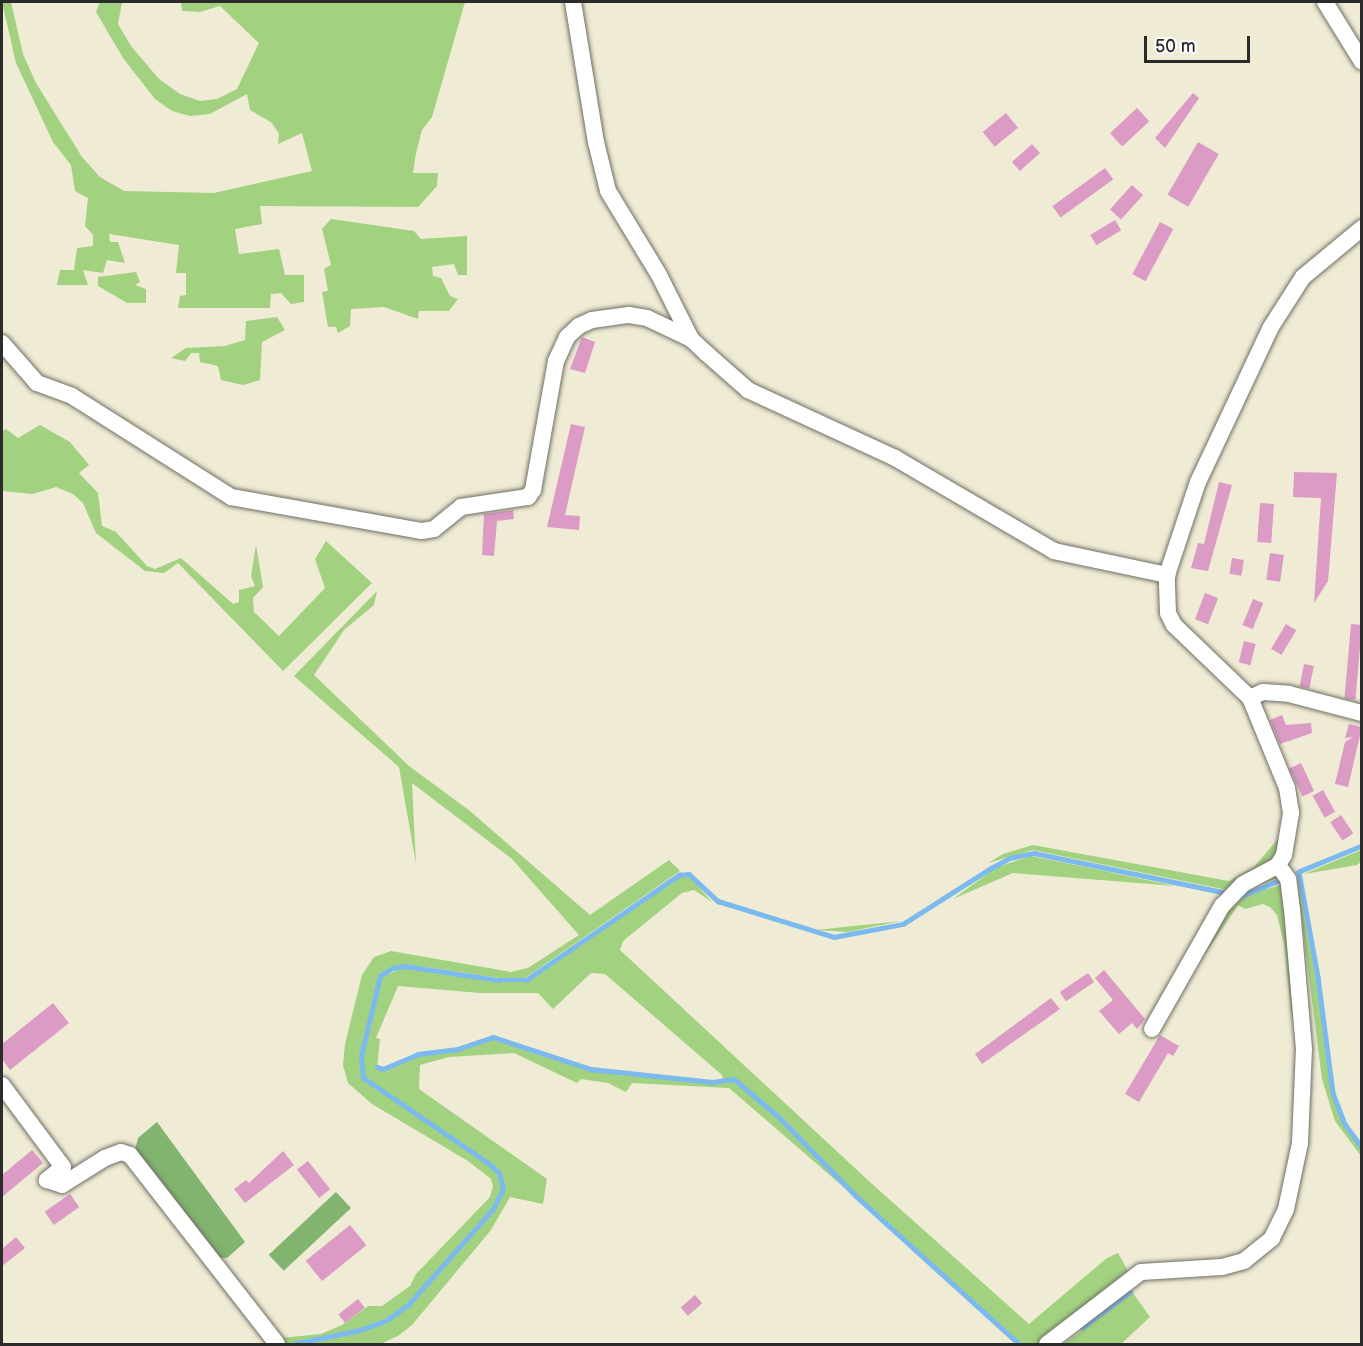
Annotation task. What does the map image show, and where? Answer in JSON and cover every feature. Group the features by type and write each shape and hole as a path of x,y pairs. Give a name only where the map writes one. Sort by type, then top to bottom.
{"street":[{"path":"573,2 596,142 608,191 659,275 691,339"},
{"path":"1325,2 1362,62"},
{"path":"1152,1029 1222,906 1243,884 1278,865 1287,840 1290,803 1250,698 1174,625 1168,613 1167,575 1198,482 1271,327 1303,277 1362,228"},
{"path":"2,343 38,383 72,396 231,496 422,531 434,529 461,507 528,497 533,490 556,361 567,337 579,326 592,320 629,315 647,318 691,339 748,390 895,458 1054,551 1167,575"},
{"path":"1250,698 1263,692 1289,694 1362,713"},
{"path":"1047,1344 1141,1272 1222,1267 1244,1261 1272,1238 1283,1216 1292,1190 1300,1143 1304,1049 1288,879 1278,865"},
{"path":"2,1085 63,1167 46,1180 62,1185 105,1158 121,1152 130,1155 278,1344"}],"green space":[{"path":"2,2 11,2 23,54 36,83 82,157 100,177 124,191 214,193 312,171 302,133 278,144 279,134 272,123 250,110 247,94 210,114 190,116 172,111 155,99 123,58 96,12 100,2 122,2 118,24 131,46 159,79 180,94 200,101 217,99 237,89 259,43 220,6 200,12 182,11 181,2 465,2 432,117 422,130 416,153 413,173 438,173 437,186 418,207 260,206 262,224 235,229 239,254 279,249 285,275 304,275 304,302 291,304 281,293 271,294 270,308 178,308 180,296 186,295 186,273 176,273 179,245 109,234 110,242 118,242 125,263 107,260 103,273 83,270 88,285 57,285 60,270 74,270 77,248 93,246 93,235 85,226 88,198 75,191 71,165 53,142 16,63"},
{"path":"331,219 414,231 421,239 467,236 467,275 458,275 454,264 432,267 433,276 441,278 450,296 458,299 449,311 419,311 418,319 384,307 351,309 350,326 338,333 336,327 328,327 322,292 328,291 324,269 331,265 322,229"},
{"path":"136,272 140,282 135,285 146,289 146,303 127,303 98,286 98,277"},
{"path":"277,317 285,330 262,342 260,380 243,385 221,380 218,366 200,362 199,353 191,353 185,361 171,358 186,348 225,346 245,340 246,321"},
{"path":"40,425 70,442 89,465 79,473 98,493 102,526 116,532 147,566 155,569 181,558 233,604 239,602 239,590 255,586 251,576 256,545 263,587 253,598 254,612 279,636 325,588 315,559 326,541 372,583 283,671 178,563 164,573 145,571 96,533 83,503 73,494 56,487 33,494 2,491 2,431 6,429 18,438"},
{"path":"377,591 374,605 344,630 314,675 409,766 470,811 590,915 669,860 680,871 525,978 499,978 405,964 379,975 360,1056 362,1078 488,1165 497,1174 502,1189 492,1208 408,1304 387,1318 360,1329 327,1339 285,1344 280,1338 321,1334 342,1325 368,1306 382,1306 410,1286 416,1274 490,1197 493,1186 491,1179 468,1161 372,1104 348,1083 343,1065 345,1044 362,975 374,957 391,951 511,972 528,968 579,935 512,859 412,783 416,864 399,767 294,676"},
{"path":"1284,832 1275,856 1227,890 1033,850 988,863 1003,854 1033,845 1229,881 1254,867"},
{"path":"1361,850 1361,862 1357,865 1304,874"},
{"path":"1031,856 1175,886 1013,873 953,899 997,867"},
{"path":"1278,872 1283,876 1251,888 1242,896 1284,884 1299,1043 1291,1011 1284,943 1277,915 1270,907 1263,904 1245,909 1238,905 1201,960 1197,957 1236,895"},
{"path":"1296,874 1316,977 1331,1092 1344,1126 1361,1148 1361,1156 1335,1121 1322,1079"},
{"path":"689,876 712,902 694,890 682,893 623,941 620,950 871,1183 1029,1324 1107,1258 1118,1253 1128,1271 1040,1344 1022,1344 857,1195 781,1116 735,1078 723,1079 722,1075 605,974 591,973 553,1009 538,993 480,993 398,986 376,1038 380,1039 377,1068 383,1070 418,1056 458,1051 493,1038 591,1071 712,1084 734,1081 779,1118 855,1197 729,1088 632,1083 626,1092 608,1083 581,1079 577,1083 514,1053 449,1057 420,1065 419,1089 547,1179 543,1204 510,1197 491,1230 412,1325 398,1336 380,1344 307,1344 361,1332 388,1322 410,1306 495,1210 505,1190 500,1172 490,1162 365,1077 363,1056 382,977 405,967 499,982 526,982 680,877"},
{"path":"901,921 847,932 816,930"},
{"path":"157,1122 245,1242 227,1258 220,1258 135,1150 138,1138"},
{"path":"336,1192 351,1208 284,1271 269,1255"},
{"path":"1133,1293 1150,1317 1121,1344 1064,1344"}],"building":[{"path":"1193,93 1199,98 1165,148 1155,138"},
{"path":"1137,108 1149,121 1122,146 1110,133"},
{"path":"1006,113 1018,128 995,147 983,132"},
{"path":"1198,142 1219,154 1188,207 1168,195"},
{"path":"1032,144 1040,153 1020,171 1012,162"},
{"path":"1105,168 1113,179 1061,218 1052,206"},
{"path":"1132,185 1143,195 1121,220 1110,210"},
{"path":"1115,220 1121,230 1096,245 1090,235"},
{"path":"1160,222 1173,229 1146,281 1132,274"},
{"path":"582,337 595,342 585,373 570,369"},
{"path":"571,424 585,427 565,515 580,516 579,530 547,527"},
{"path":"1294,472 1337,473 1328,581 1314,603 1321,498 1293,497"},
{"path":"1219,482 1232,485 1208,571 1191,568 1198,543 1204,544"},
{"path":"1260,503 1274,504 1271,543 1257,542"},
{"path":"513,510 514,519 497,521 494,556 482,555 484,514"},
{"path":"1270,553 1284,555 1280,582 1266,580"},
{"path":"1232,558 1244,560 1241,576 1229,574"},
{"path":"1205,593 1218,598 1208,624 1195,619"},
{"path":"1253,599 1263,603 1253,629 1243,625"},
{"path":"1286,624 1296,630 1281,655 1271,649"},
{"path":"1351,624 1362,625 1355,700 1344,699"},
{"path":"1244,641 1256,644 1250,665 1239,662"},
{"path":"1304,664 1314,666 1309,688 1300,687"},
{"path":"1282,715 1286,725 1311,723 1312,733 1280,744 1270,720"},
{"path":"1349,724 1362,727 1348,787 1335,784 1345,742 1353,737 1345,738"},
{"path":"1301,763 1314,791 1302,797 1289,768"},
{"path":"1323,790 1335,812 1325,818 1313,796"},
{"path":"1341,815 1353,833 1343,841 1330,822"},
{"path":"1104,970 1145,1019 1137,1029 1132,1023 1119,1034 1099,1011 1113,1000 1095,978"},
{"path":"1088,973 1094,982 1066,1001 1060,992"},
{"path":"1051,998 1060,1009 982,1064 975,1054"},
{"path":"53,1003 69,1023 10,1070 2,1059 2,1044"},
{"path":"1160,1035 1179,1046 1173,1056 1168,1053 1139,1102 1125,1094"},
{"path":"32,1150 43,1163 2,1197 2,1175"},
{"path":"283,1151 294,1165 245,1203 234,1189 246,1180 249,1183"},
{"path":"308,1161 330,1189 319,1198 297,1170"},
{"path":"70,1194 79,1207 54,1225 45,1212"},
{"path":"350,1225 366,1245 322,1281 306,1261"},
{"path":"16,1237 25,1248 2,1266 2,1249"},
{"path":"695,1295 702,1303 688,1316 681,1307"},
{"path":"358,1299 365,1308 345,1323 338,1314"}],"waterway":[{"path":"1362,846 1299,872 1318,977 1333,1093 1345,1124 1362,1147"},
{"path":"293,1344 360,1330 387,1320 408,1305 493,1209 503,1189 499,1173 489,1164 363,1078 361,1056 380,976 393,968 405,966 499,980 526,980 679,875 689,874 718,901 834,937 903,924 991,868 1010,858 1034,853 1223,892"},
{"path":"1242,896 1282,879"},
{"path":"377,1067 383,1069 418,1054 458,1049 493,1037 591,1069 712,1082 734,1079 779,1117 856,1196 1019,1344"},
{"path":"1082,1328 1130,1292"}]}
